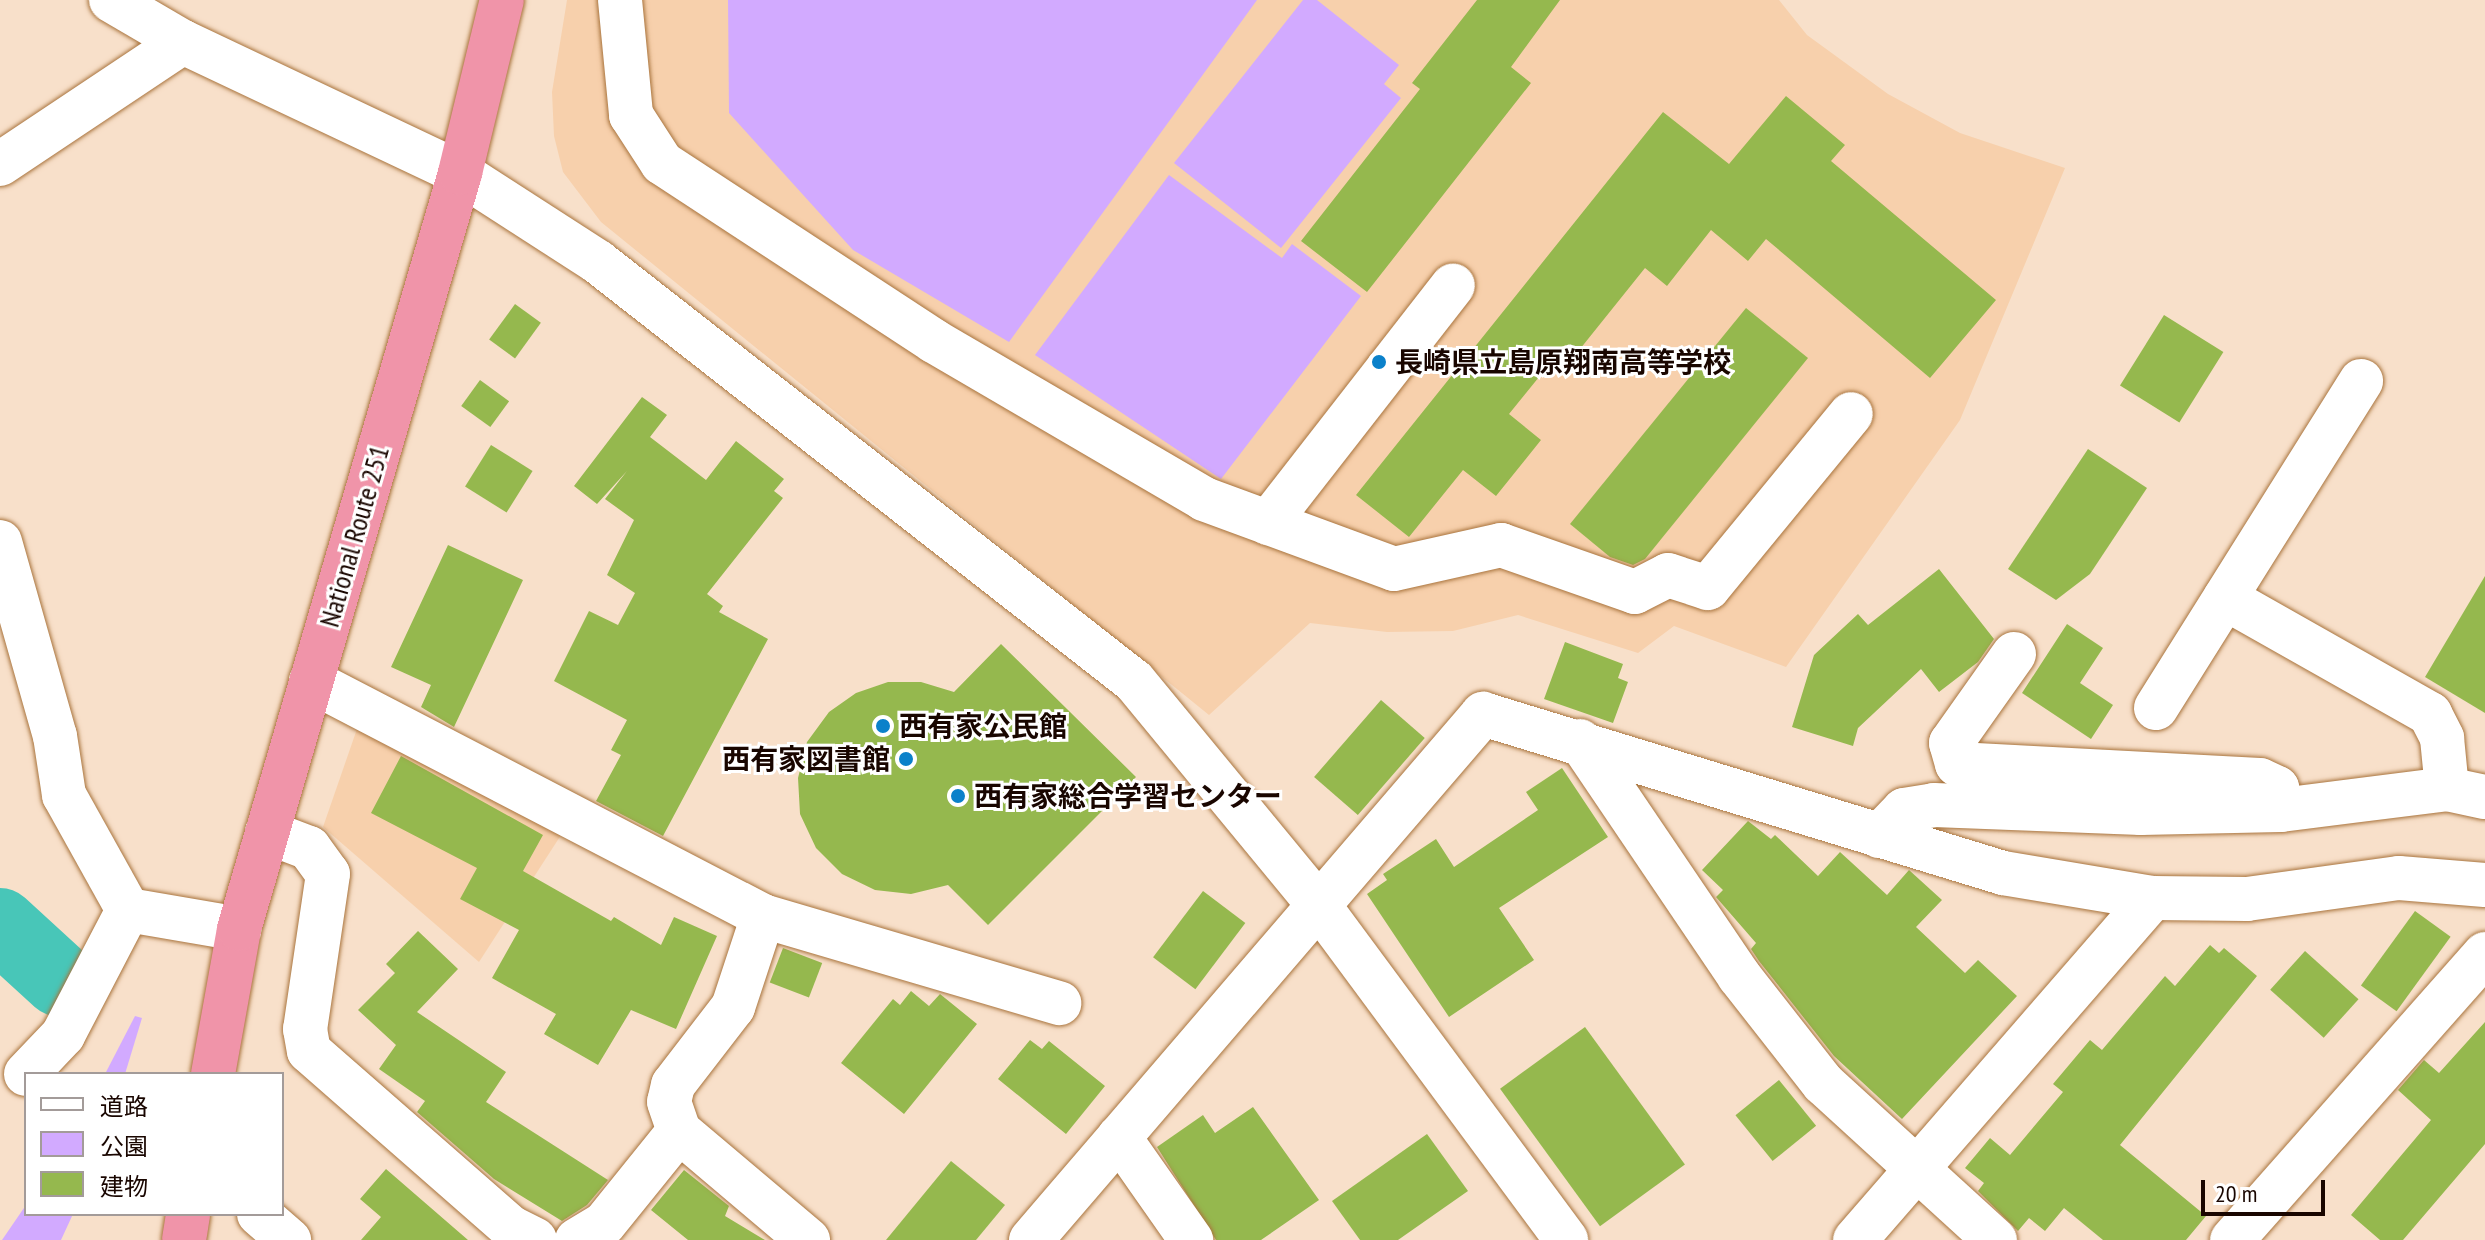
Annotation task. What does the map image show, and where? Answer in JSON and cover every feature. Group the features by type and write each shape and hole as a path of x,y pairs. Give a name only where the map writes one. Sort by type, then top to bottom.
{"highway":[{"name":"National Route 251","path":"213,1072 239,929 460,173 502,0"},
{"path":"184,1240 188,1216"}],"street":[{"path":"111,0 183,42 460,173 598,262 1134,681 1317,903 1566,1240"},
{"path":"620,0 631,115 662,163 934,341 1204,499 1394,569 1501,545 1635,592 1668,575 1708,588 1851,414"},
{"path":"0,164 183,42"},
{"path":"1268,523 1453,285"},
{"path":"2156,708 2361,381"},
{"path":"0,542 55,736 64,795 128,910"},
{"path":"1879,836 1904,810 1934,805 2141,813 2281,810 2466,793 2430,714 2225,598"},
{"path":"2014,654 1951,743 1957,764 2260,780 2277,788 2281,810"},
{"path":"311,681 763,916 1059,1003"},
{"path":"1031,1240 1317,903 1483,714 1580,741 2003,873 2152,898 2247,899 2399,878 2485,885"},
{"path":"1580,741 1739,976 1823,1083 1914,1171 1995,1240"},
{"path":"267,832 309,848 328,874 305,1029 309,1051 510,1227 535,1240"},
{"path":"1855,1240 2152,898"},
{"path":"128,910 239,929"},
{"path":"28,1072 63,1035 128,910"},
{"path":"763,916 733,1007 673,1085 669,1102 679,1131 808,1240"},
{"path":"2232,1240 2485,954"},
{"path":"0,1102 24,1076"},
{"path":"586,1239 679,1131"},
{"path":"1119,1137 1191,1240"},
{"path":"261,1216 289,1240"}],"shaded area":[{"name":"長崎県立島原翔南高等学校","path":"567,0 1779,0 1807,35 1888,94 1960,133 2065,168 1960,420 1786,667 1674,626 1638,653 1518,615 1453,631 1387,632 1310,623 1209,715 601,222 563,172 554,136 552,92"},
{"path":"358,726 563,832 479,962 323,827"}],"green space":[{"path":"728,0 1257,0 1009,342 853,250 729,113"},
{"path":"1303,0 1317,0 1399,65 1384,84 1401,98 1281,248 1174,163"},
{"path":"1169,175 1282,258 1292,244 1361,296 1221,479 1035,355"},
{"path":"135,1016 142,1018 126,1072 106,1072"},
{"path":"24,1208 24,1216 72,1216 61,1240 2,1240"}],"building":[{"path":"1477,0 1560,0 1511,67 1531,83 1367,292 1301,241 1420,89 1412,83"},
{"path":"1786,96 1845,145 1831,161 1996,300 1930,378 1766,239 1748,261 1711,230 1667,286 1645,268 1576,354 1565,345 1509,414 1541,440 1496,496 1463,470 1409,537 1356,495 1663,112 1729,164"},
{"path":"515,304 541,323 515,358 489,340"},
{"path":"1746,308 1808,358 1645,559 1633,565 1610,557 1570,524"},
{"path":"2164,315 2223,352 2179,422 2120,385"},
{"path":"480,380 509,401 490,427 461,406"},
{"path":"642,397 667,415 650,437 706,480 736,441 784,479 774,491 783,498 707,594 723,606 719,612 768,639 663,836 596,801 621,755 611,750 627,720 554,681 589,611 618,625 635,593 607,575 634,520 605,499 627,471 597,504 574,486"},
{"path":"491,445 533,471 507,513 465,487"},
{"path":"2088,449 2147,488 2090,574 2056,600 2008,569"},
{"path":"448,545 523,580 454,727 421,707 431,685 391,667"},
{"path":"1939,569 1994,639 1978,662 1939,692 1921,669 1858,728 1853,746 1792,727 1814,655 1858,614 1868,625"},
{"path":"2485,576 2485,713 2425,677"},
{"path":"2067,624 2103,648 2080,683 2113,705 2091,739 2022,693"},
{"path":"1565,642 1623,664 1618,678 1628,682 1613,723 1544,699"},
{"name":"西有家総合学習センター","path":"1001,644 1136,777 988,925 948,885 911,894 875,890 842,874 816,848 800,814 798,778 807,742 829,712 856,693 888,682 921,682 954,692"},
{"path":"1381,700 1425,738 1358,815 1314,777"},
{"path":"401,756 543,835 523,871 611,921 614,917 661,945 674,917 717,936 676,1029 631,1010 598,1065 544,1034 556,1014 492,978 519,930 460,899 477,868 371,813"},
{"path":"1562,768 1608,837 1499,908 1534,960 1449,1017 1367,894 1387,880 1383,874 1436,839 1454,867 1538,810 1526,792"},
{"path":"1748,821 1771,839 1775,835 1818,876 1840,852 1887,895 1909,870 1942,900 1916,927 1965,973 1978,960 2017,996 1902,1119 1834,1056 1759,961 1751,949 1756,943 1716,897 1723,890 1702,870"},
{"path":"1203,891 1245,923 1195,989 1153,957"},
{"path":"2415,911 2451,937 2397,1011 2361,985"},
{"path":"418,931 458,969 417,1012 506,1072 486,1102 608,1180 587,1205 562,1221 494,1179 417,1112 425,1101 379,1069 396,1045 358,1010 395,973 386,964"},
{"path":"2210,945 2219,953 2224,948 2257,976 2120,1145 2206,1216 2186,1240 2103,1240 2064,1208 2045,1231 2029,1218 2018,1231 1978,1191 1984,1183 1965,1168 1990,1138 2010,1155 2063,1092 2053,1084 2090,1040 2102,1050 2165,976 2175,986"},
{"path":"783,948 822,963 809,998 770,983"},
{"path":"2305,951 2359,999 2324,1038 2270,990"},
{"path":"911,991 929,1006 940,994 977,1024 904,1114 841,1063 893,999 900,1005"},
{"path":"2485,1022 2485,1144 2403,1240 2380,1240 2351,1215 2431,1120 2398,1090 2424,1060 2439,1073"},
{"path":"1585,1027 1685,1165 1600,1226 1500,1089"},
{"path":"1030,1040 1042,1049 1049,1041 1105,1086 1066,1134 998,1079"},
{"path":"1779,1080 1816,1126 1773,1161 1735,1115"},
{"path":"1253,1107 1319,1200 1261,1240 1216,1240 1157,1147 1203,1115 1215,1133"},
{"path":"1427,1134 1468,1191 1398,1240 1360,1240 1332,1201"},
{"path":"951,1161 1005,1205 976,1240 886,1240"},
{"path":"386,1169 468,1240 361,1240 381,1217 360,1199"},
{"path":"684,1170 729,1206 725,1216 765,1240 688,1240 651,1210"}],"waterway":[{"path":"0,925 60,980"}],"place":[{"name":"長崎県立島原翔南高等学校","path":"1379,362"},
{"name":"西有家公民館","path":"883,726"},
{"name":"西有家図書館","path":"906,759"},
{"name":"西有家総合学習センター","path":"958,796"}]}
